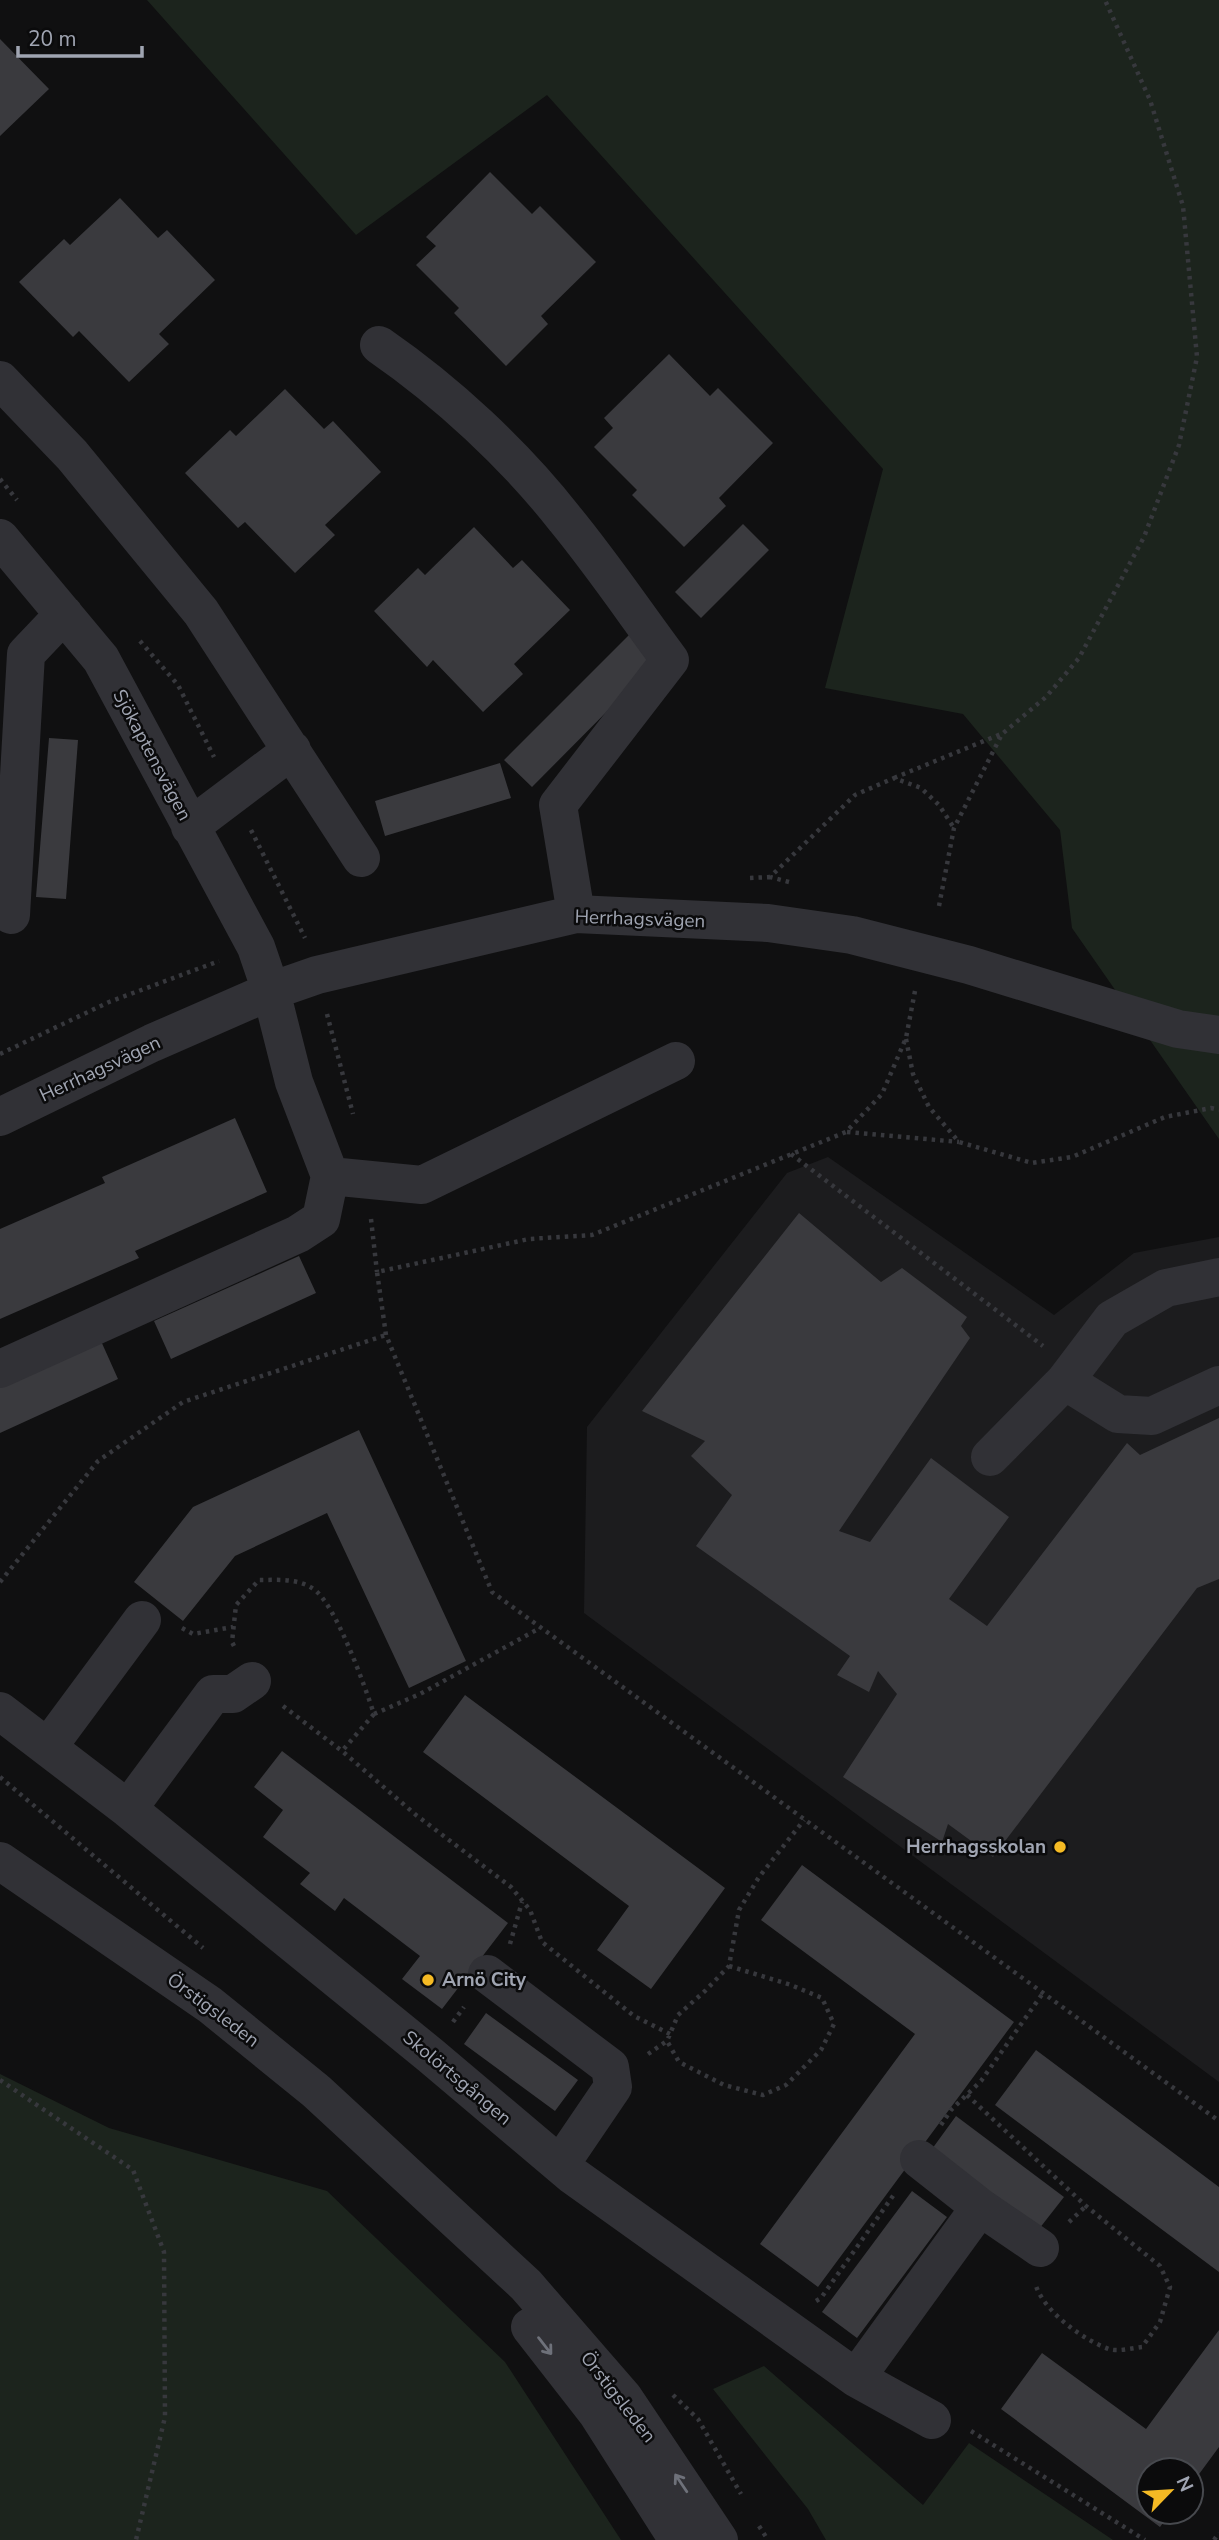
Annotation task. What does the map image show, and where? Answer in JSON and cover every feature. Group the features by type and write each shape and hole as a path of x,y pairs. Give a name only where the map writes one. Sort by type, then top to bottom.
{"street":[{"path":"379,345 415,370 510,456 565,518 670,660 558,805 576,914"},
{"path":"0,380 72,455 201,612 362,858"},
{"name":"Sjökaptensvägen","path":"0,538 101,660 256,947 271,991 294,1082 330,1176"},
{"path":"11,915 26,654 64,614"},
{"path":"190,827 292,751"},
{"name":"Herrhagsvägen","path":"0,1117 152,1043 271,991 317,975 576,914 768,923 852,935 969,965 1178,1029 1219,1035"},
{"path":"0,1368 298,1234 321,1219 330,1176 422,1185 676,1061"},
{"path":"990,1457 1069,1375 1112,1318 1166,1288 1219,1278"},
{"path":"1069,1375 1118,1414 1152,1416 1219,1385"},
{"path":"48,1747 142,1620"},
{"path":"128,1809 212,1694 233,1694 252,1681"},
{"name":"Skolörtsgången","path":"0,1712 128,1809 430,2055 559,2165 781,2327 856,2378 932,2420"},
{"name":"Örstigsleden","path":"0,1861 210,2005 316,2091 526,2285 624,2398 719,2540"},
{"path":"487,1974 610,2067 613,2087 559,2165"},
{"path":"919,2159 980,2207 1040,2248"},
{"name":"Örstigsleden","path":"410,2179 509,2299 597,2413 678,2540"},
{"path":"856,2378 980,2207"}],"path":[{"path":"797,884 770,877 855,795 1002,734 1046,697 1079,658 1144,537 1179,445 1197,357 1183,206 1150,100 1105,0"},
{"path":"939,906 954,828 1002,734"},
{"path":"894,778 921,788 939,805 954,828"},
{"path":"846,1132 882,1094 906,1038 917,980"},
{"path":"906,1038 912,1074 929,1107 959,1142"},
{"path":"1219,1110 1210,1108 1165,1117 1072,1157 1032,1163 959,1142 846,1132 592,1235 528,1239 377,1272 386,1335 492,1592 1219,2121"},
{"path":"790,1153 1069,1375"},
{"path":"0,1582 98,1461 183,1402 386,1335"},
{"path":"374,1714 359,1671 334,1617 314,1588 289,1580 259,1580 236,1605 233,1627 232,1642 252,1681 342,1751 416,1815 511,1887 530,1910 542,1942 634,2016 670,2034"},
{"path":"142,1620 155,1616 193,1634 233,1627"},
{"path":"342,1751 374,1714 420,1695 540,1628"},
{"path":"729,1966 791,1985 822,1998 834,2024 821,2050 786,2085 763,2095 724,2085 679,2062 667,2041 678,2015 729,1966 740,1910 760,1877 804,1819"},
{"path":"0,2080 133,2171 164,2252 164,2417 136,2540"},
{"path":"932,2420 960,2424 1145,2540"},
{"path":"1214,2540 1219,2533"}],"shaded area":[{"path":"147,0 1219,0 1219,1139 1072,928 1060,830 963,714 825,688 883,469 547,95 356,235"},
{"name":"Herrhagsskolan","path":"828,1157 1054,1315 1134,1253 1219,1237 1219,2082 584,1613 587,1427 787,1173"},
{"path":"0,2074 109,2128 327,2191 505,2362 621,2540 0,2540"},
{"path":"764,2366 923,2505 969,2443 1113,2540 826,2540 808,2509 713,2389"}],"building":[{"path":"0,39 49,89 0,136"},
{"path":"490,172 532,214 540,206 596,262 541,316 548,324 506,366 454,313 459,308 416,265 436,246 426,237"},
{"path":"120,198 158,238 167,230 215,280 159,334 169,344 129,382 79,331 73,337 19,282 64,239 70,245"},
{"path":"669,354 710,396 718,388 773,443 719,498 726,506 684,547 632,495 637,490 594,447 613,428 604,418"},
{"path":"285,389 324,429 333,421 381,472 325,525 335,535 295,573 245,522 238,528 185,473 230,430 236,436"},
{"path":"743,524 769,550 701,618 675,592"},
{"path":"474,527 513,568 522,560 570,610 514,664 523,674 483,712 433,660 427,667 374,611 418,568 425,575"},
{"path":"629,635 656,662 532,787 504,760"},
{"path":"49,738 78,740 66,899 36,897"},
{"path":"500,763 511,798 385,836 375,801"},
{"path":"235,1118 267,1192 135,1251 139,1258 0,1319 0,1229 105,1183 102,1177"},
{"path":"799,1213 881,1282 902,1268 967,1317 961,1326 970,1338 839,1531 870,1542 931,1458 1009,1517 949,1599 987,1626 1127,1443 1140,1455 1219,1418 1219,1579 1197,1588 993,1857 948,1824 942,1842 843,1777 897,1694 878,1671 869,1692 837,1675 850,1656 696,1546 732,1495 691,1456 705,1441 642,1411"},
{"path":"299,1256 316,1293 171,1359 154,1321"},
{"path":"101,1341 118,1379 0,1433 0,1387"},
{"path":"359,1430 466,1661 409,1688 327,1513 235,1556 183,1621 134,1582 193,1507"},
{"path":"465,1695 725,1888 651,1989 597,1950 629,1906 423,1752"},
{"path":"282,1751 508,1923 442,2009 402,1979 420,1956 344,1898 335,1911 300,1884 310,1873 263,1837 283,1810 254,1787"},
{"path":"802,1865 1014,2022 818,2287 760,2244 915,2034 761,1920"},
{"path":"486,2013 578,2080 555,2111 464,2044"},
{"path":"1036,2050 1219,2187 1219,2272 995,2105"},
{"path":"956,2116 1064,2197 1039,2229 932,2149"},
{"path":"912,2191 947,2217 857,2338 822,2312"},
{"path":"1219,2330 1219,2447 1205,2466 1205,2456 1135,2456 1135,2508 1001,2409 1042,2353 1146,2429"}],"place":[{"name":"Herrhagsskolan","path":"1060,1847"},
{"name":"Arnö City","path":"428,1980"}]}
